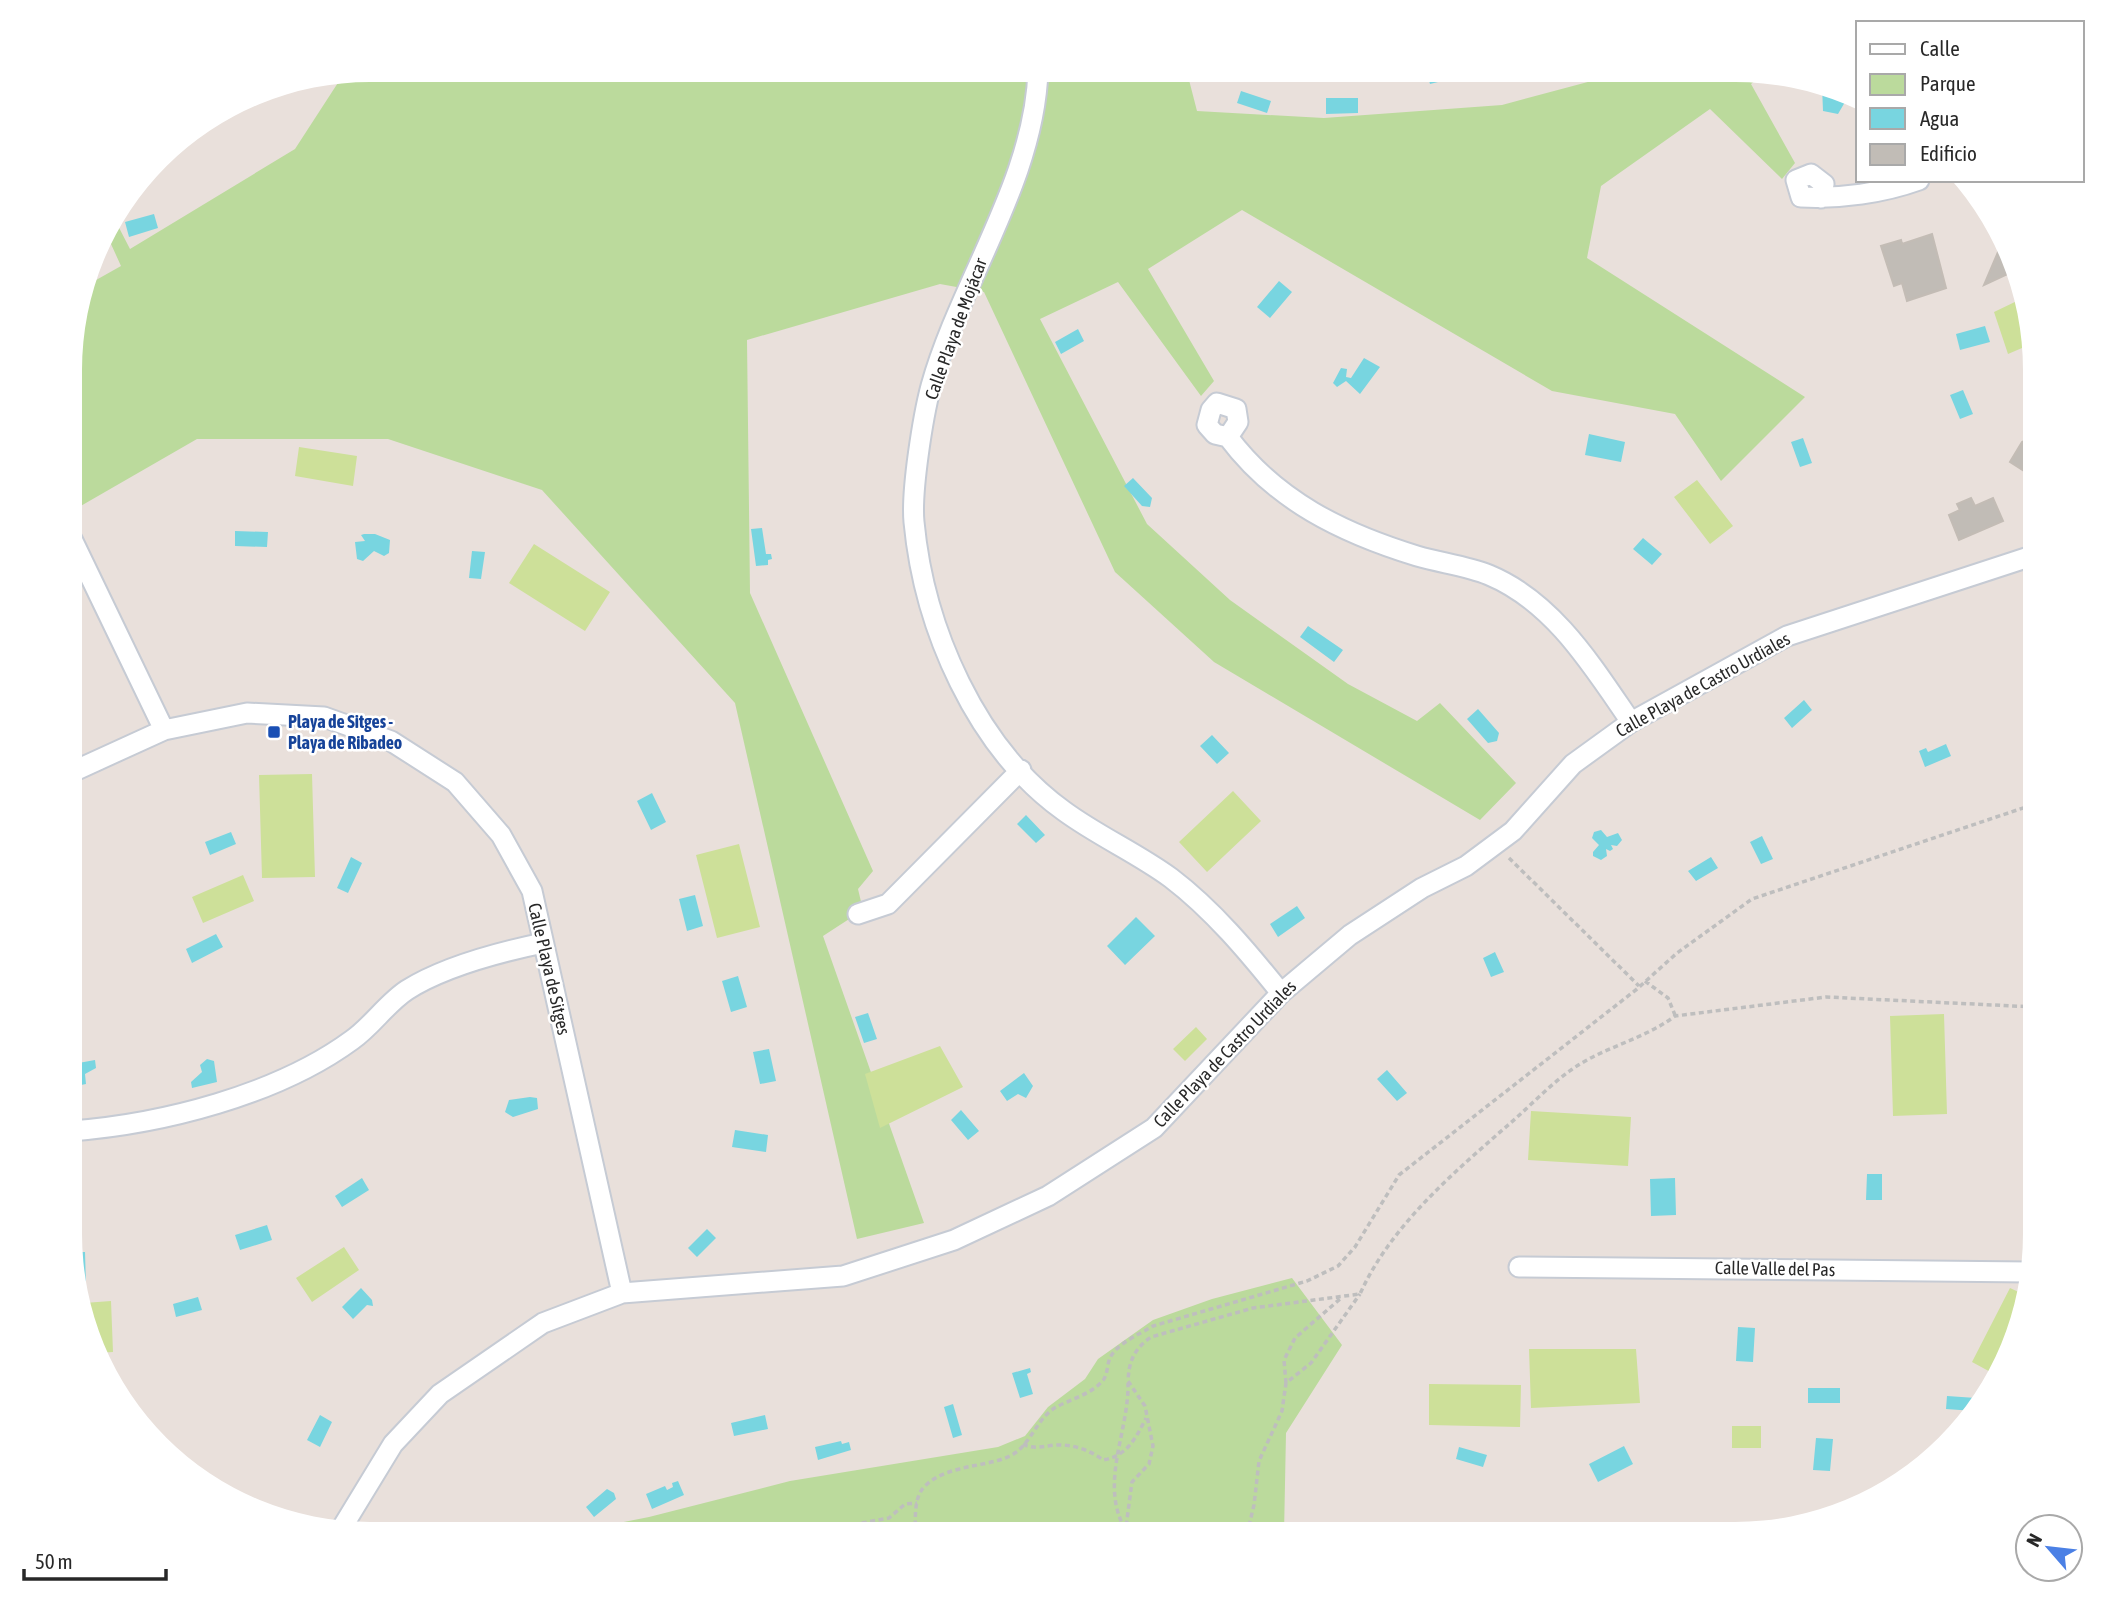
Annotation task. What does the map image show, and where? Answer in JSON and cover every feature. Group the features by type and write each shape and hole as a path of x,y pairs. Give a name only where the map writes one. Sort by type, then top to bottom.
{"street":[{"name":"Calle Playa de Mojácar","path":"1038,82 1037,107 1013,180 931,386 921,441 914,520 932,619 966,696 1000,749 1063,811 1172,879 1235,937 1281,993"},
{"path":"1821,198 1895,189 1914,182"},
{"path":"1228,437 1246,460 1301,508 1351,534 1490,576 1535,604 1578,646 1631,722"},
{"name":"Calle Playa de Castro Urdiales","path":"346,1520 393,1444 440,1394 543,1323 622,1293 843,1276 954,1240 1048,1196 1154,1128 1281,993 1350,935 1422,888 1466,866 1513,831 1573,764 1631,722 1787,636 2023,559"},
{"path":"82,560 164,730"},
{"name":"Calle Playa de Sitges","path":"82,767 164,730 247,713 324,717 391,741 455,782 501,835 532,891 622,1293"},
{"path":"859,914 888,904 1021,770"},
{"path":"82,1130 188,1112 289,1077 352,1040 407,990 467,964 543,943"},
{"name":"Calle Valle del Pas","path":"1519,1267 2020,1272"}],"path":[{"path":"916,1522 917,1503 924,1487 946,1474 973,1464 1008,1457 1054,1409 1076,1399 1104,1378 1110,1357 1153,1326 1307,1281 1338,1266 1355,1247 1399,1175 1677,953 1752,899 2023,808"},
{"path":"1496,844 1639,986"},
{"path":"1645,981 1668,998 1675,1016"},
{"path":"1286,1383 1311,1363 1408,1221 1458,1169 1572,1069 1656,1031 1675,1016 1826,997 2023,1006"},
{"path":"1121,1522 1118,1516 1116,1456 1128,1404 1132,1356 1151,1337 1253,1308 1360,1294"},
{"path":"1250,1522 1259,1461 1282,1411 1286,1383 1284,1360 1296,1338 1342,1297"},
{"path":"1127,1522 1132,1482 1149,1464 1153,1446 1145,1406 1128,1381"},
{"path":"1023,1444 1033,1448 1060,1445 1070,1449 1078,1448 1093,1451 1103,1460 1116,1456 1135,1439 1147,1416"},
{"path":"868,1522 889,1518 905,1504 917,1503"}],"green space":[{"path":"370,82 1190,82 1197,111 1324,118 1502,105 1588,82 1752,83 1795,163 1782,179 1710,109 1601,186 1587,258 1805,397 1721,481 1675,414 1552,391 1242,210 1148,269 1214,381 1201,396 1118,282 1040,319 1147,524 1230,600 1348,684 1417,721 1440,703 1516,783 1480,820 1214,662 1115,572 984,292 940,284 747,340 750,593 873,871 858,889 863,910 823,936 924,1223 857,1239 735,703 542,490 388,439 197,439 82,505 82,370 85,333 98,279 121,266 111,245 120,229 130,249 295,149 337,85"},
{"path":"2014,302 2022,348 2008,354 1994,312"},
{"path":"299,447 357,456 353,486 295,476"},
{"path":"1697,480 1733,526 1710,544 1674,497"},
{"path":"534,544 610,592 585,631 509,583"},
{"path":"312,774 315,877 262,878 259,775"},
{"path":"1233,791 1261,821 1207,872 1179,842"},
{"path":"739,844 760,927 717,938 696,855"},
{"path":"243,875 254,901 203,923 192,897"},
{"path":"1944,1014 1947,1114 1893,1116 1890,1016"},
{"path":"1196,1027 1207,1039 1185,1061 1173,1049"},
{"path":"940,1046 963,1087 880,1128 865,1074"},
{"path":"1531,1111 1631,1117 1628,1166 1528,1160"},
{"path":"344,1247 359,1270 312,1302 296,1278"},
{"path":"1292,1278 1342,1345 1286,1433 1284,1522 624,1522 790,1481 998,1447 1025,1436 1048,1407 1085,1379 1098,1359 1153,1320 1212,1299"},
{"path":"2010,1288 2017,1291 2001,1344 1988,1371 1972,1362"},
{"path":"111,1301 113,1352 108,1352 104,1344 91,1302"},
{"path":"1529,1349 1636,1349 1640,1403 1531,1408"},
{"path":"1429,1384 1521,1385 1520,1427 1429,1425"},
{"path":"1732,1426 1761,1426 1761,1448 1732,1448"}],"water":[{"path":"1241,91 1271,101 1267,113 1237,103"},
{"path":"1822,96 1844,104 1838,114 1823,111"},
{"path":"1326,98 1358,98 1358,113 1326,114"},
{"path":"154,214 158,228 129,237 125,222"},
{"path":"1279,281 1292,292 1270,318 1257,307"},
{"path":"1985,326 1990,342 1960,350 1956,334"},
{"path":"1078,329 1084,341 1061,354 1055,342"},
{"path":"1364,358 1380,367 1360,394 1346,381 1337,387 1333,383 1341,368 1347,369 1346,377 1351,378"},
{"path":"1963,390 1973,414 1960,419 1950,395"},
{"path":"1589,434 1625,442 1621,462 1585,455"},
{"path":"1803,438 1812,463 1800,467 1791,442"},
{"path":"1133,478 1152,498 1150,507 1142,506 1124,486"},
{"path":"762,528 766,554 771,554 772,559 768,560 768,565 756,566 751,529"},
{"path":"235,531 268,532 267,547 235,546"},
{"path":"375,534 390,540 389,553 384,556 374,551 363,561 357,559 355,542 365,541 361,535"},
{"path":"1643,538 1662,554 1652,565 1633,549"},
{"path":"472,551 485,552 481,579 469,578"},
{"path":"1308,626 1343,650 1334,662 1300,637"},
{"path":"1804,700 1812,710 1792,728 1784,718"},
{"path":"1478,709 1499,733 1497,741 1488,743 1467,719"},
{"path":"1212,735 1229,753 1217,764 1200,746"},
{"path":"1946,744 1951,756 1925,767 1919,751 1926,748 1928,752"},
{"path":"652,793 666,822 651,830 637,801"},
{"path":"1026,815 1045,835 1036,843 1017,824"},
{"path":"1601,830 1607,837 1618,833 1622,840 1617,846 1611,845 1613,849 1610,851 1606,849 1607,856 1601,860 1593,856 1599,845 1592,838 1594,832"},
{"path":"231,832 236,844 210,855 205,842"},
{"path":"1762,836 1773,859 1761,864 1750,842"},
{"path":"351,857 362,863 348,893 337,888"},
{"path":"1711,857 1718,868 1696,881 1688,871"},
{"path":"695,895 703,926 687,931 679,899"},
{"path":"1297,906 1305,918 1278,937 1270,924"},
{"path":"1136,917 1155,936 1125,965 1107,946"},
{"path":"216,934 223,947 192,963 186,949"},
{"path":"1495,952 1504,972 1491,977 1483,958"},
{"path":"738,976 747,1007 731,1012 722,981"},
{"path":"868,1013 877,1039 864,1043 855,1017"},
{"path":"769,1049 776,1081 760,1084 753,1052"},
{"path":"207,1059 214,1061 217,1082 192,1088 191,1082 202,1072 200,1065"},
{"path":"95,1060 96,1068 85,1074 86,1084 82,1085 82,1062"},
{"path":"1387,1070 1407,1093 1397,1101 1377,1079"},
{"path":"1024,1073 1033,1086 1026,1098 1018,1094 1007,1101 1000,1091"},
{"path":"537,1098 538,1109 513,1117 505,1112 509,1100"},
{"path":"961,1110 979,1131 968,1140 951,1120"},
{"path":"735,1130 768,1135 766,1152 732,1147"},
{"path":"1867,1174 1882,1174 1882,1200 1866,1200"},
{"path":"362,1178 369,1190 342,1207 335,1196"},
{"path":"1675,1178 1676,1215 1651,1216 1650,1179"},
{"path":"267,1225 272,1240 240,1250 235,1235"},
{"path":"707,1229 716,1238 697,1257 688,1248"},
{"path":"361,1288 372,1300 373,1306 367,1305 353,1319 342,1307"},
{"path":"198,1297 202,1310 176,1317 173,1304"},
{"path":"1738,1327 1755,1328 1753,1362 1736,1361"},
{"path":"1030,1368 1031,1372 1027,1374 1033,1394 1020,1398 1012,1373"},
{"path":"1808,1388 1840,1388 1840,1403 1808,1403"},
{"path":"1947,1396 1971,1398 1962,1410 1946,1409"},
{"path":"953,1404 962,1435 953,1438 944,1407"},
{"path":"320,1415 332,1422 320,1447 307,1440"},
{"path":"765,1415 768,1429 734,1436 731,1423"},
{"path":"1816,1438 1833,1439 1830,1471 1813,1470"},
{"path":"841,1441 842,1444 849,1442 851,1450 818,1460 815,1447"},
{"path":"1624,1446 1633,1464 1598,1482 1589,1464"},
{"path":"1459,1447 1487,1455 1483,1467 1456,1459"},
{"path":"678,1481 684,1495 652,1509 646,1494 665,1486 667,1490 673,1487 672,1483"},
{"path":"607,1489 614,1493 616,1499 594,1517 586,1507"}],"building":[{"path":"1932,234 1946,288 1907,301 1902,283 1894,286 1881,246 1901,240 1902,244"},
{"path":"1998,253 2006,275 1984,285"},
{"path":"2023,442 2023,470 2010,462"},
{"path":"1971,498 1975,506 1993,498 2003,521 1959,540 1949,515 1960,510 1957,504"}],"place":[{"name":"Playa de Sitges - Playa de Ribadeo","path":"274,732"}]}
